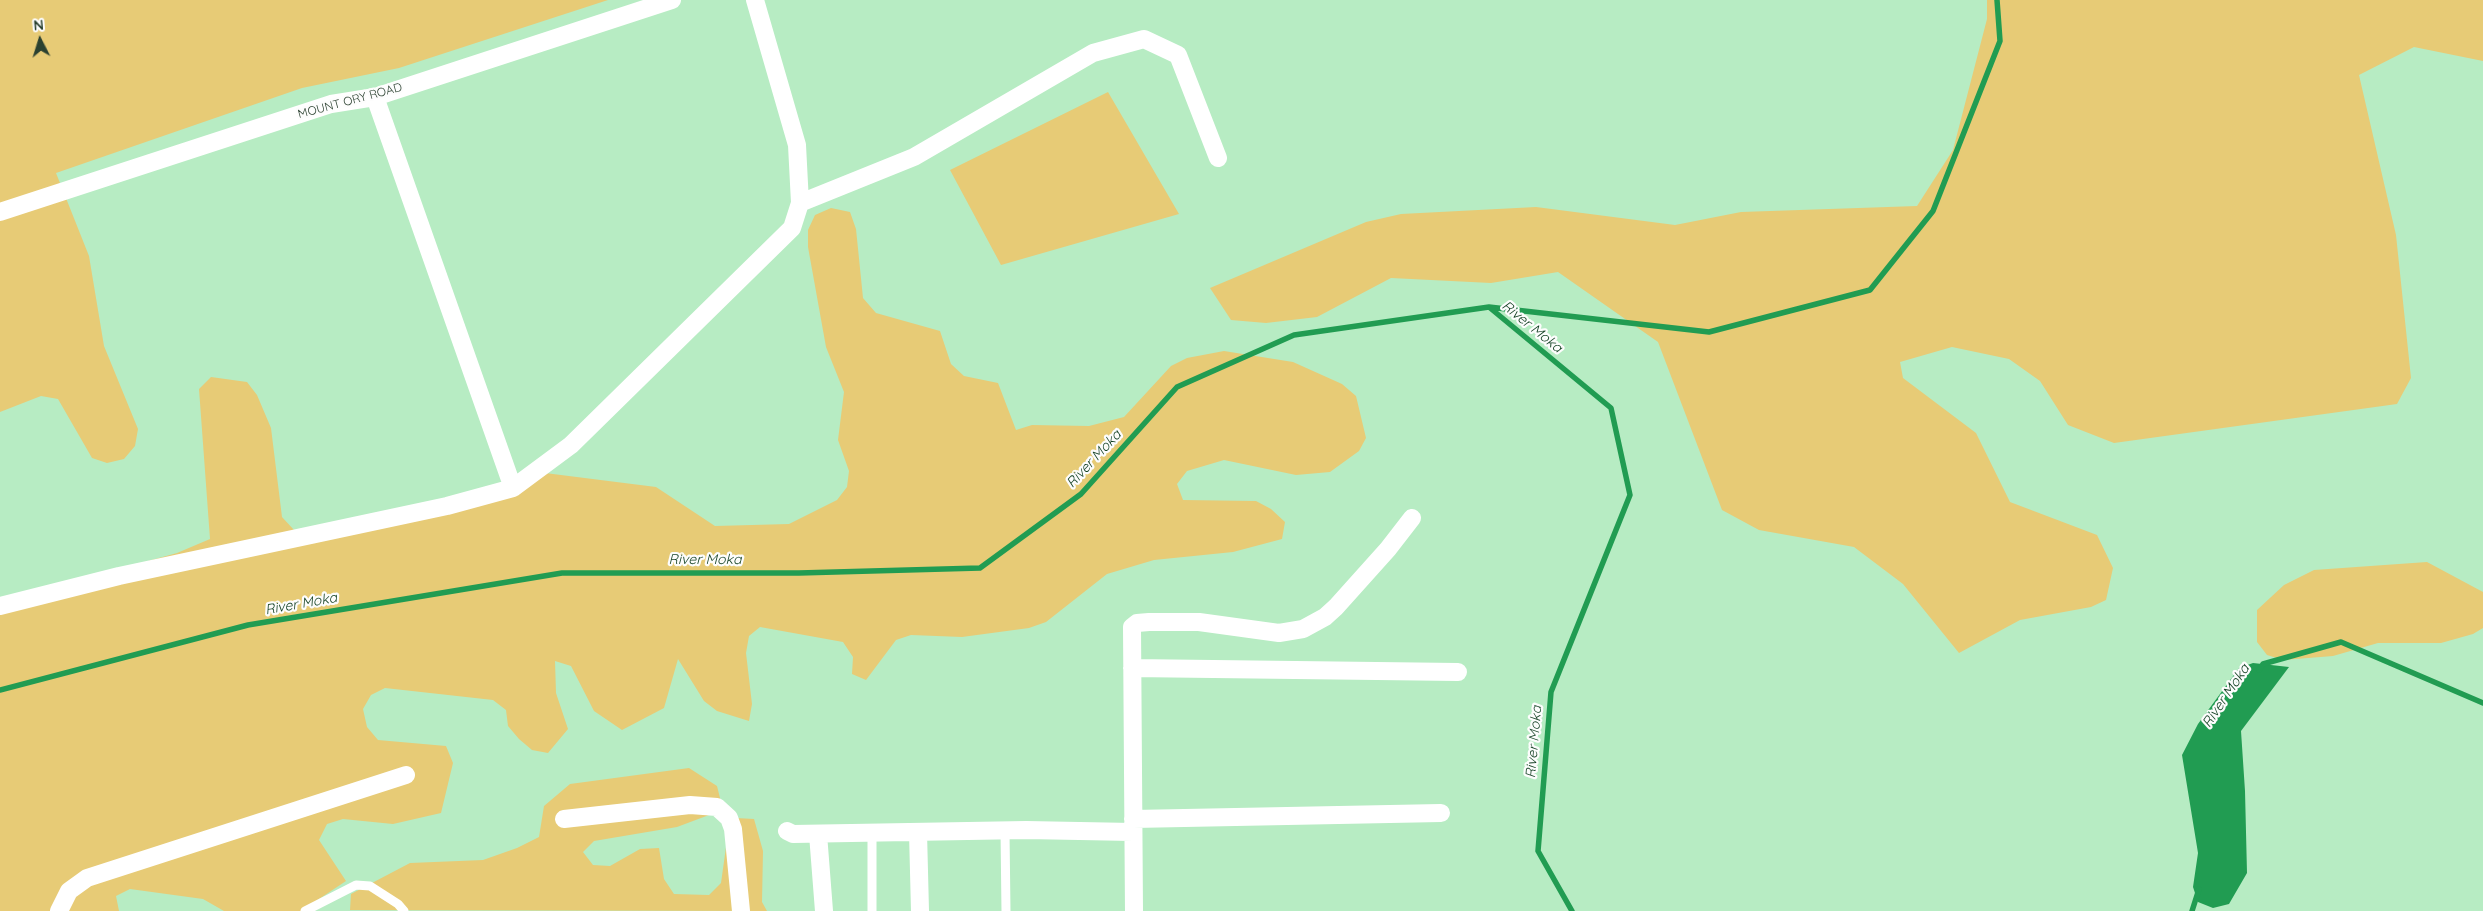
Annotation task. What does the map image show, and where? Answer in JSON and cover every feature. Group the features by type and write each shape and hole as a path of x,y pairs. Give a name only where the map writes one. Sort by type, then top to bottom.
{"street":[{"name":"MOUNT ORY ROAD","path":"0,212 331,104 374,97 672,0"},
{"path":"0,606 118,576 447,506 513,488 571,445 792,228 800,202 797,145 755,0"},
{"path":"800,202 914,157 1093,53 1144,39 1178,56 1218,158"},
{"path":"374,97 513,488"},
{"path":"1134,911 1131,631 1138,624 1214,623 1279,633 1296,631 1309,626 1336,607 1388,549 1412,518"},
{"path":"1132,668 1458,672"},
{"path":"59,911 69,891 87,878 406,775"},
{"path":"564,819 690,805 717,807 729,818 733,829 741,911"},
{"path":"787,831 793,834 818,834 1005,831 1441,813"},
{"path":"918,832 920,911"},
{"path":"818,834 824,911"}],"lane":[{"path":"1005,831 1006,911"},
{"path":"872,832 872,911"},
{"path":"305,911 356,885 370,886 398,904 404,911"}],"shaded area":[{"path":"0,0 608,0 399,68 302,88 56,173 89,256 104,346 138,429 135,446 124,459 107,463 92,458 58,399 41,396 0,412"},
{"path":"1987,0 2483,0 2483,61 2414,47 2359,75 2396,235 2411,378 2397,404 2114,443 2068,425 2040,381 2009,359 1952,347 1900,362 1903,378 1976,433 2010,502 2097,535 2113,568 2106,600 2091,607 2020,620 1959,653 1903,584 1854,547 1759,530 1722,510 1658,342 1558,272 1491,283 1391,278 1317,317 1266,323 1231,320 1210,288 1366,222 1401,214 1536,207 1675,225 1741,212 1917,206 1953,150 1987,19"},
{"path":"1108,92 1179,214 1001,265 950,170"},
{"path":"831,208 850,212 856,229 863,298 876,313 940,331 951,364 964,376 998,383 1016,430 1032,425 1089,426 1124,417 1171,366 1187,358 1224,351 1293,362 1342,384 1356,396 1366,438 1359,451 1330,472 1296,475 1224,460 1187,471 1177,484 1183,500 1256,501 1271,509 1285,522 1282,539 1233,552 1154,560 1107,574 1046,622 1029,628 962,637 911,635 896,640 866,680 852,674 853,657 843,642 760,627 749,636 746,653 752,704 749,721 717,711 704,701 678,659 664,708 622,730 594,711 571,666 555,661 556,693 568,729 548,753 532,750 519,739 508,726 506,710 493,700 385,688 371,695 363,709 367,727 378,740 446,746 453,763 441,813 393,824 343,819 327,824 319,840 346,881 301,911 224,911 203,899 130,889 116,896 119,911 0,911 0,602 177,553 210,539 199,389 211,377 247,382 257,395 271,428 282,517 294,530 383,519 545,473 656,487 715,526 789,524 837,500 847,487 849,471 838,440 844,392 826,347 808,247 808,230 815,215"},
{"path":"2427,562 2483,592 2483,628 2473,634 2441,643 2378,643 2333,656 2283,660 2267,655 2257,642 2257,610 2284,585 2314,570"},
{"path":"689,768 717,786 721,802 709,815 677,827 594,841 583,852 593,865 610,866 640,849 659,848 664,879 674,894 709,895 721,883 728,833 736,818 754,819 763,851 762,902 767,911 350,910 351,894 410,863 483,860 517,848 539,837 544,806 570,784"}],"water":[{"path":"2253,663 2289,667 2241,731 2247,873 2229,904 2213,908 2198,902 2193,887 2198,853 2182,755 2198,724 2239,668"}],"waterway":[{"path":"1489,307 1709,332 1870,290 1933,211 2000,41 1997,0"},
{"name":"River Moka","path":"0,690 248,625 562,573 799,573 980,568 1081,494 1177,387 1294,335 1489,307 1611,408 1630,495 1551,692 1538,851 1572,911"},
{"name":"River Moka","path":"2259,670 2263,664 2341,642 2483,703"},
{"name":"River Moka","path":"2192,911 2199,889"}]}
